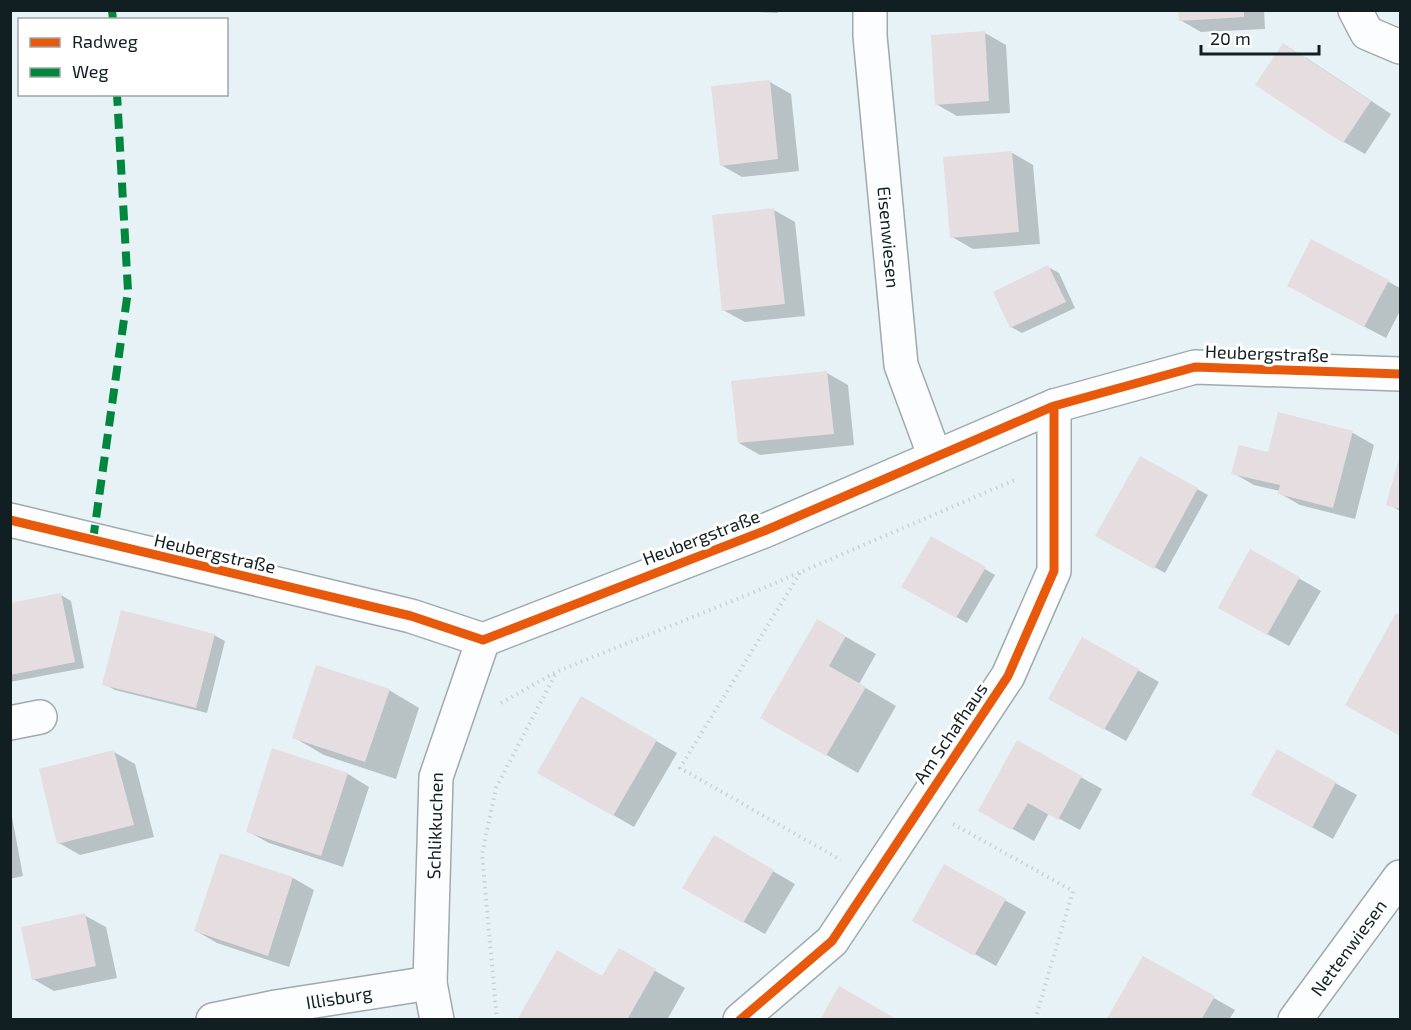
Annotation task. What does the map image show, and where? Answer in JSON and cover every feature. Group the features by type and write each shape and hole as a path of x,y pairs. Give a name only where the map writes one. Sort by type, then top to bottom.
{"street":[{"name":"Eisenwiesen","path":"870,10 870,36 901,365 935,457"},
{"path":"1355,10 1367,33 1401,47"},
{"name":"Heubergstraße","path":"10,520 411,616 483,640 764,531 1054,406 1195,367 1401,374"},
{"name":"Am Schafhaus","path":"740,1020 832,941 1008,676 1054,571 1054,406"},
{"name":"Schlikkuchen","path":"437,1020 430,983 436,777 483,640"},
{"name":"Nettenwiesen","path":"1295,1020 1401,876"},
{"name":"Illisburg","path":"213,1020 276,1007 430,983"}],"path":[{"path":"453,729 556,672 800,573 1054,463"},
{"path":"800,573 680,768 873,878"},
{"path":"497,1020 482,854 496,788 556,672"},
{"path":"921,807 1073,891 1035,1020"}],"building":[{"path":"1178,10 1244,10 1244,17 1179,21"},
{"path":"985,31 989,101 935,105 931,35"},
{"path":"1283,43 1371,101 1343,143 1255,85"},
{"path":"770,80 778,159 720,166 711,86"},
{"path":"1012,151 1019,232 950,238 943,157"},
{"path":"774,208 785,304 722,311 712,215"},
{"path":"1311,239 1389,280 1364,327 1287,286"},
{"path":"1048,265 1066,302 1010,328 993,292"},
{"path":"827,371 834,434 738,443 731,381"},
{"path":"1278,412 1353,431 1333,508 1278,494 1280,485 1231,474 1239,445 1268,452"},
{"path":"1400,454 1400,509 1386,505"},
{"path":"1140,456 1198,488 1154,569 1095,536"},
{"path":"931,536 986,567 956,618 901,587"},
{"path":"1250,549 1300,577 1267,635 1218,608"},
{"path":"61,593 75,662 10,675 10,603"},
{"path":"121,610 215,634 196,708 102,685"},
{"path":"1396,613 1400,615 1400,736 1345,705"},
{"path":"817,619 846,636 829,666 866,687 826,756 760,718"},
{"path":"1082,637 1139,669 1104,730 1048,699"},
{"path":"316,665 390,689 365,762 292,738"},
{"path":"581,696 657,740 613,816 537,773"},
{"path":"1017,740 1082,776 1058,820 1028,803 1012,830 978,811"},
{"path":"272,748 348,773 321,856 246,832"},
{"path":"1277,749 1336,782 1312,828 1251,795"},
{"path":"114,750 134,825 57,844 39,769"},
{"path":"714,835 774,870 743,923 682,888"},
{"path":"220,853 293,877 268,956 194,931"},
{"path":"944,864 1006,899 974,956 912,921"},
{"path":"85,913 96,966 32,980 21,927"},
{"path":"619,948 656,969 627,1020 517,1020 557,950 602,976"},
{"path":"1143,956 1215,996 1201,1020 1106,1020"},
{"path":"839,986 898,1020 820,1020"}],"marked path":[{"path":"112,10 113,18"},
{"path":"93,540 128,291 117,96"}],"cycle path":[{"path":"10,520 411,616 483,640 764,531 1054,406 1195,367 1400,374"},
{"path":"740,1020 832,941 1008,676 1054,571 1054,406"}]}
